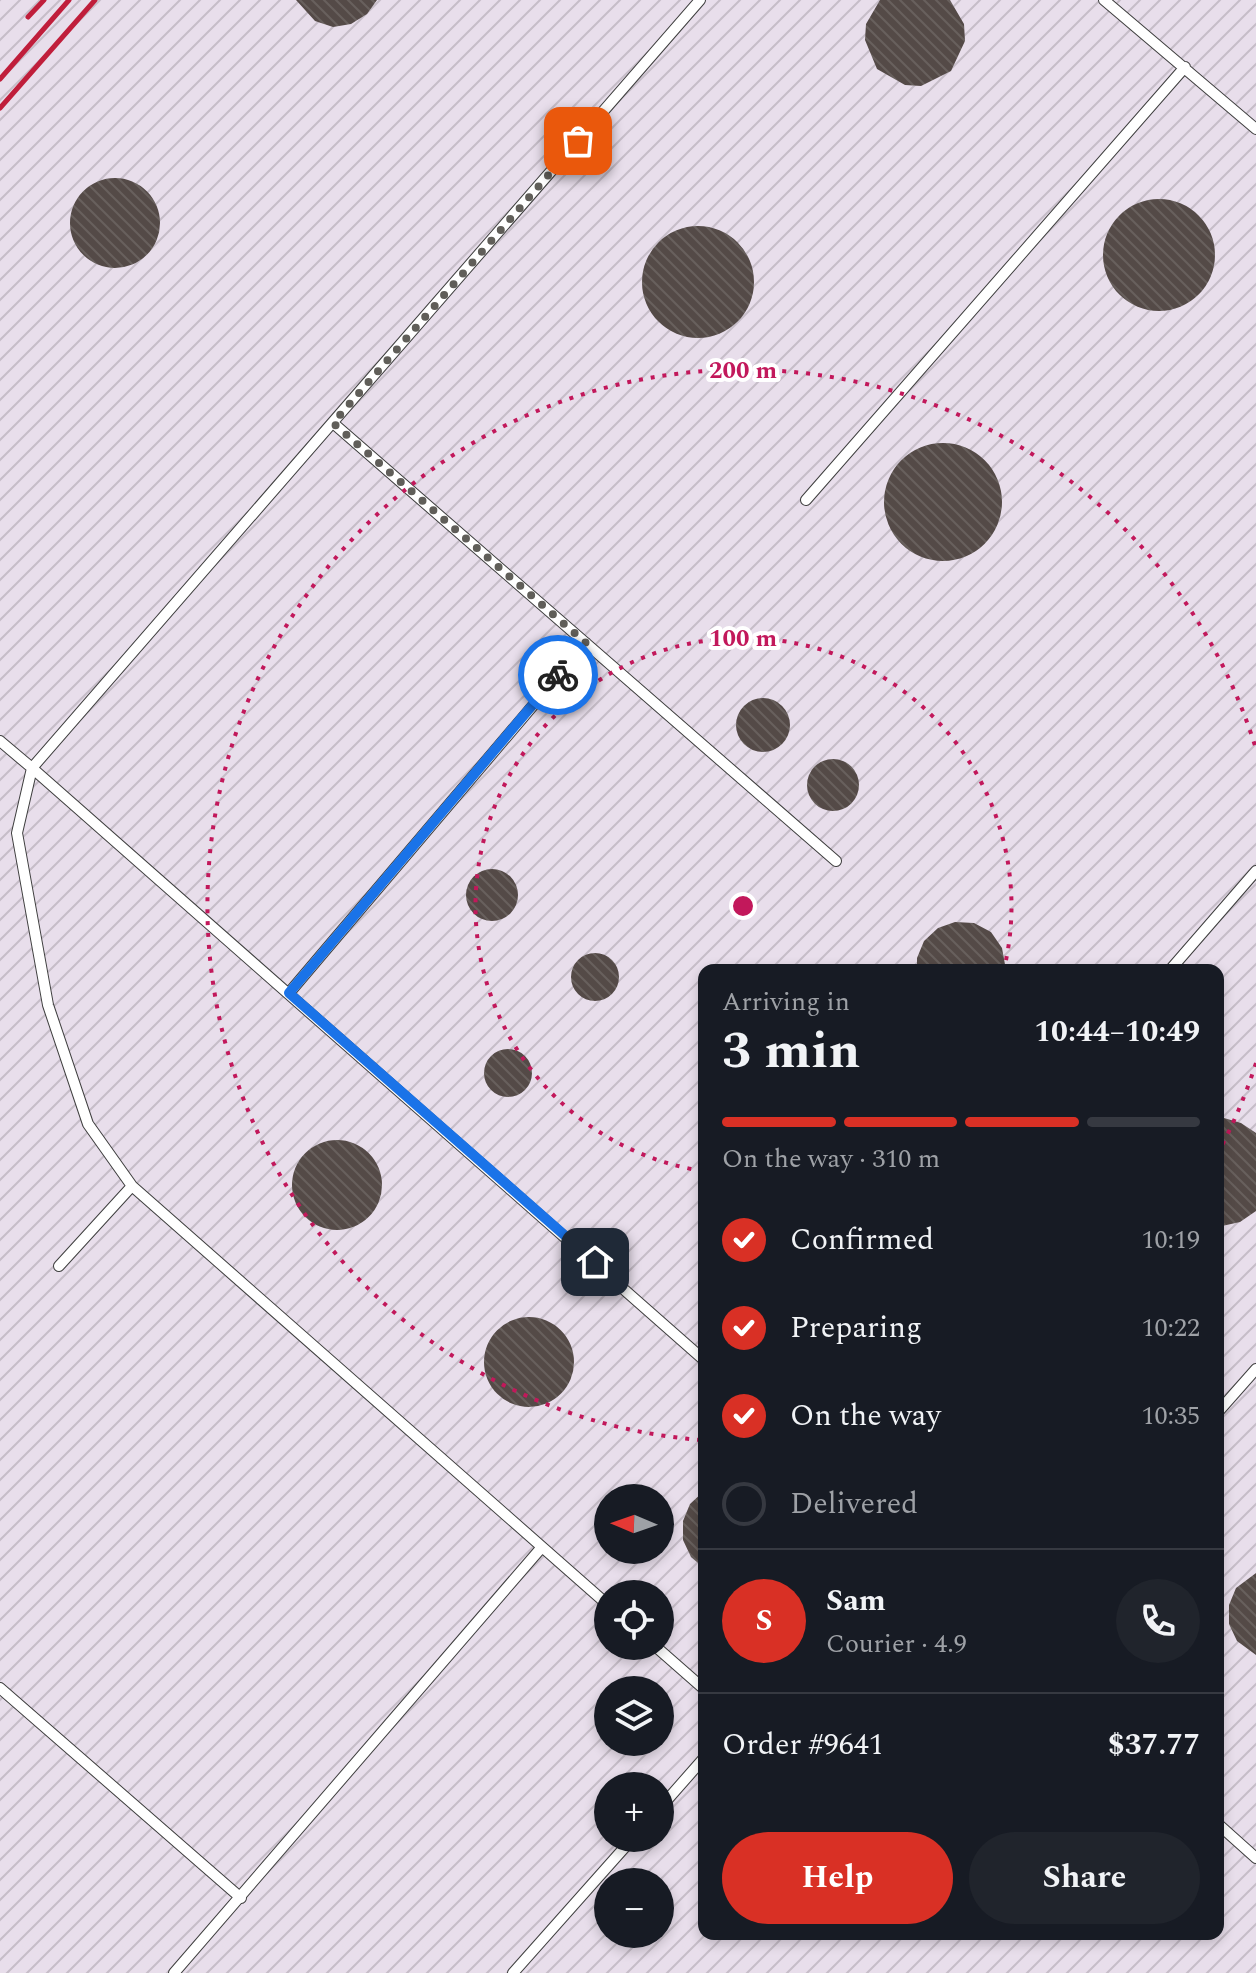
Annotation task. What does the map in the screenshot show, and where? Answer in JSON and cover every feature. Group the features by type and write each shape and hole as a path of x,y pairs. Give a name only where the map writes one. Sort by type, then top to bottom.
{"lane":[{"path":"594,1593 132,1186 88,1124 48,1005 17,833 32,768 700,0"},
{"path":"1104,0 1256,129"},
{"path":"806,500 1185,67"},
{"path":"333,423 836,861"},
{"path":"289,993 586,643"},
{"path":"0,741 698,1355"},
{"path":"1175,964 1256,871"},
{"path":"59,1266 132,1186"},
{"path":"1224,1405 1256,1369"},
{"path":"174,1973 542,1547"},
{"path":"671,1660 698,1684"},
{"path":"0,1688 241,1898"},
{"path":"674,1792 698,1765"},
{"path":"1224,1829 1256,1858"},
{"path":"513,1973 621,1852"}],"shaded area":[{"path":"0,0 1256,0 1256,1973 0,1973"}],"building":[{"path":"296,0 377,0 367,14 351,24 333,27 315,21"},
{"path":"880,0 950,0 964,24 965,41 951,71 921,86 905,85 877,69 865,40 866,24"},
{"path":"115,178 132,182 147,191 156,206 160,223 156,240 147,255 132,264 115,268 98,264 83,255 74,240 70,223 74,206 83,191 98,182"},
{"path":"1159,199 1180,204 1198,216 1210,234 1215,255 1210,276 1198,294 1180,306 1159,311 1138,306 1120,294 1108,276 1103,255 1108,234 1120,216 1138,204"},
{"path":"698,226 720,230 738,242 750,260 754,282 750,304 738,322 720,334 698,338 676,334 658,322 646,304 642,282 646,260 658,242 676,230"},
{"path":"943,443 965,448 985,460 997,480 1002,502 997,524 985,544 965,556 943,561 921,556 901,544 889,524 884,502 889,480 901,460 921,448"},
{"path":"763,698 782,706 790,725 782,744 763,752 744,744 736,725 744,706"},
{"path":"833,759 852,766 859,785 852,804 833,811 814,804 807,785 814,766"},
{"path":"492,869 511,876 518,895 511,914 492,921 473,914 466,895 473,876"},
{"path":"955,922 974,923 991,932 1002,948 1005,964 917,964 924,941 938,928"},
{"path":"595,953 612,960 619,977 612,994 595,1001 578,994 571,977 578,960"},
{"path":"508,1049 525,1056 532,1073 525,1090 508,1097 491,1090 484,1073 491,1056"},
{"path":"1224,1118 1241,1123 1256,1133 1256,1211 1240,1222 1224,1226"},
{"path":"337,1140 354,1144 369,1153 378,1168 382,1185 378,1202 369,1217 354,1226 337,1230 320,1226 305,1217 296,1202 292,1185 296,1168 305,1153 320,1144"},
{"path":"529,1317 546,1321 561,1330 570,1345 574,1362 570,1379 561,1394 546,1403 529,1407 512,1403 497,1394 488,1379 484,1362 488,1345 497,1330 512,1321"},
{"path":"698,1497 698,1563 691,1557 683,1540 683,1521 690,1504"},
{"path":"1256,1573 1256,1655 1237,1641 1229,1624 1229,1605 1236,1588"}],"railway":[{"path":"28,17 44,0"},
{"path":"0,79 69,0"},
{"path":"0,108 95,0"}],"way so far":[{"path":"558,675 586,643 333,423 578,141"}],"route":[{"path":"558,675 289,993 595,1262"}]}
